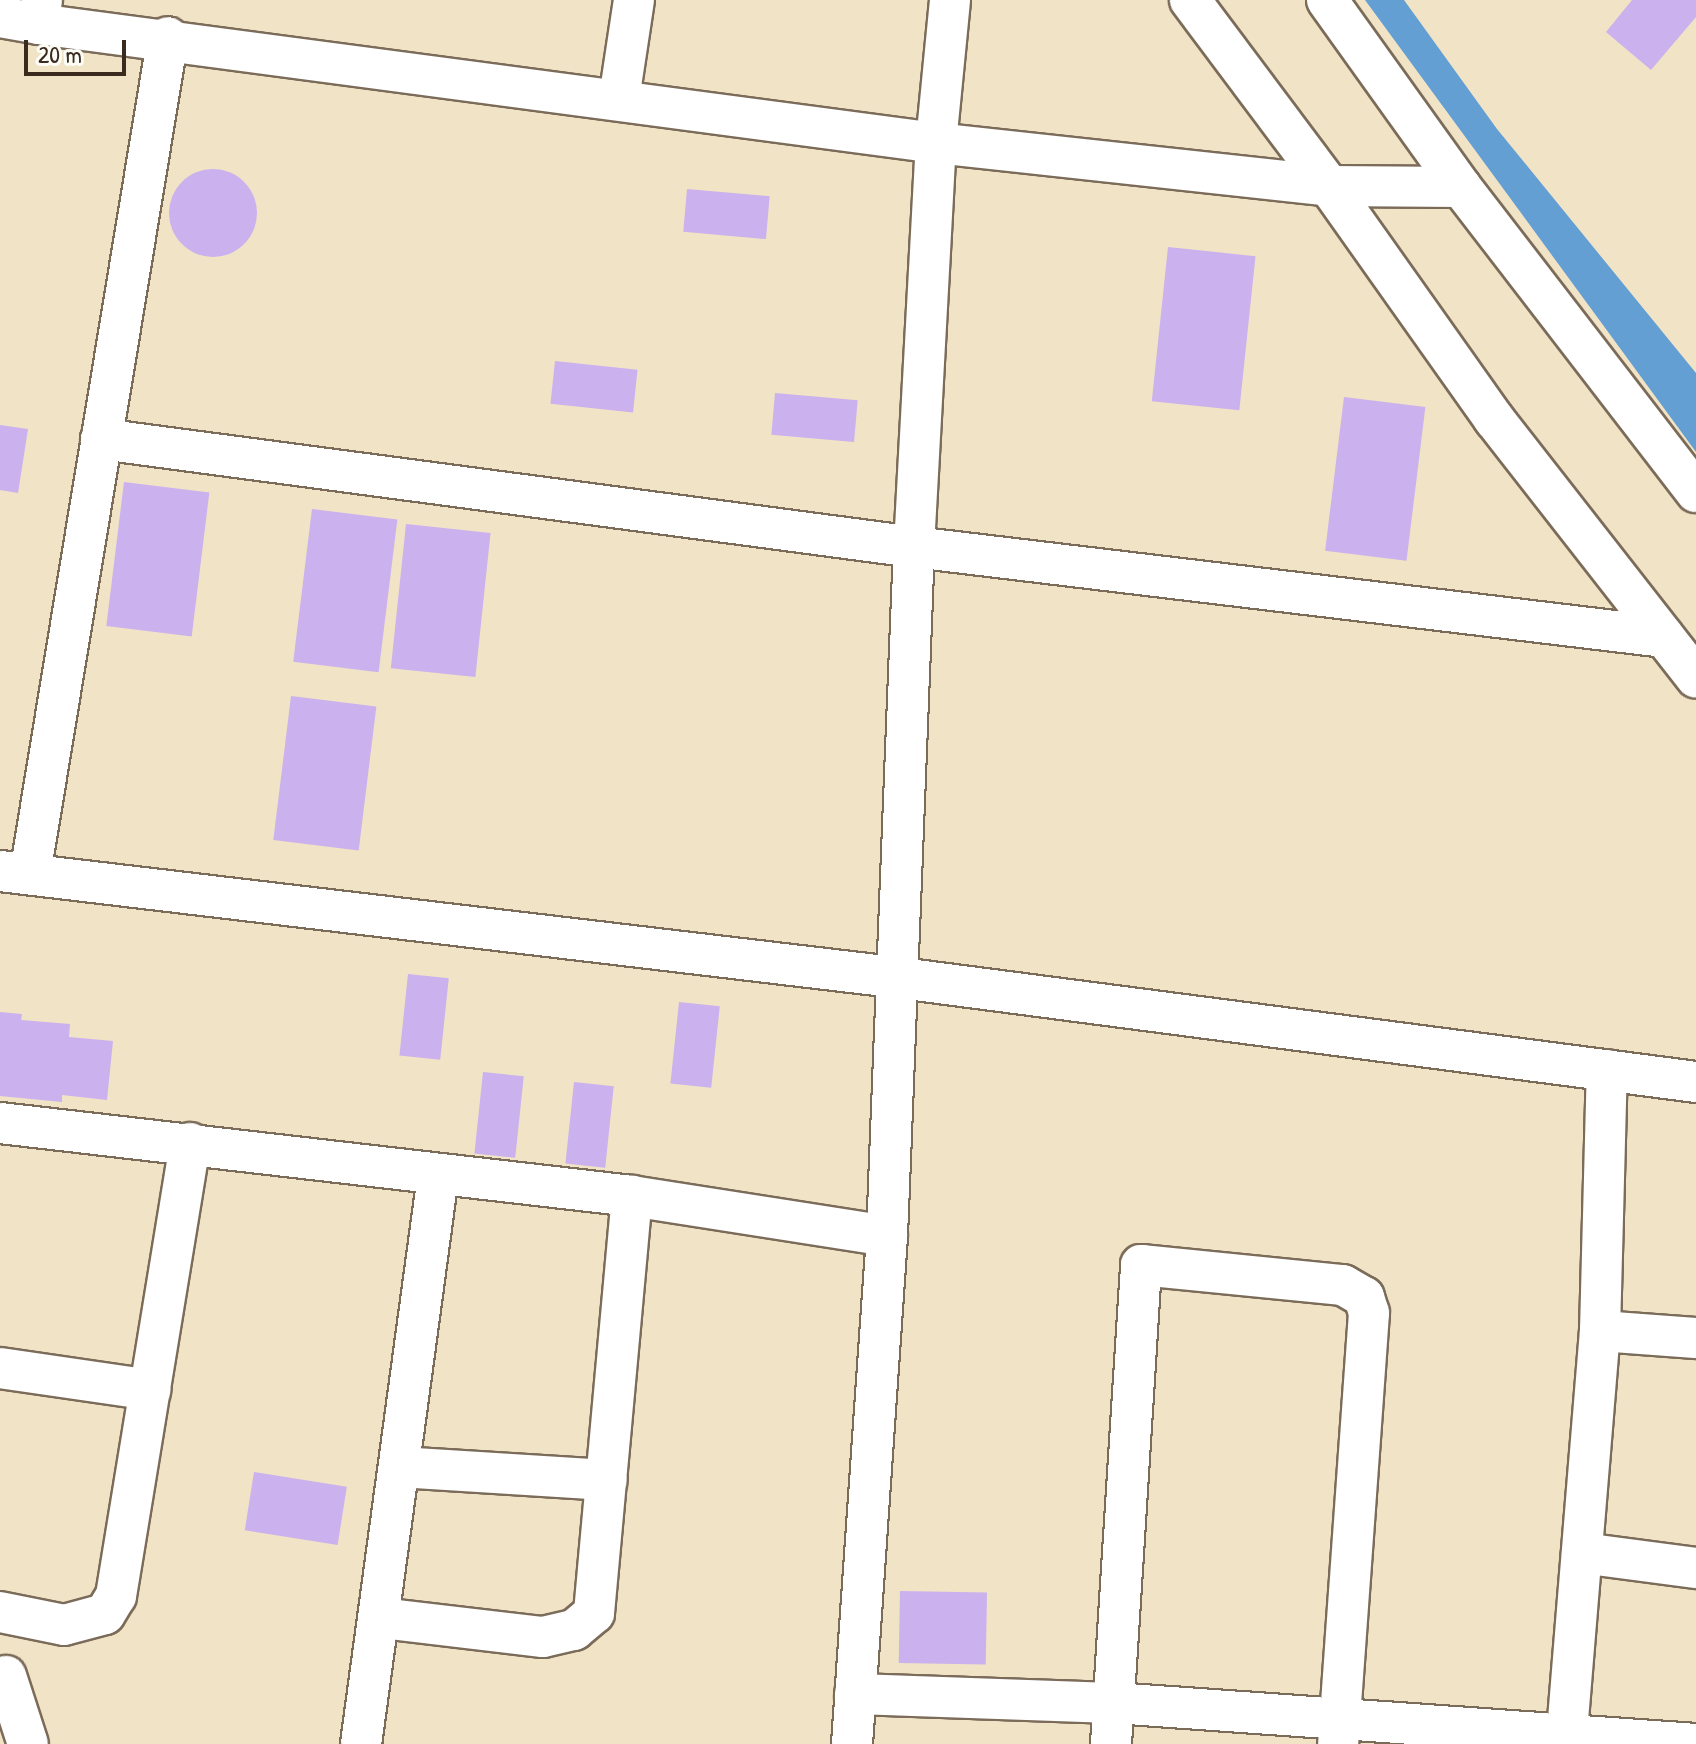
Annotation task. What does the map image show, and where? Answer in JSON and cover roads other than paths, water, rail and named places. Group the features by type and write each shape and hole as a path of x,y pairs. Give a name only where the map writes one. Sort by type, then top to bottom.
{"street":[{"path":"619,99 634,0"},
{"path":"852,1744 887,1236 893,977 914,547 936,143 950,0"},
{"path":"1190,0 1329,186 1494,419 1696,678"},
{"path":"1327,0 1461,187 1696,492"},
{"path":"27,14 168,37 936,143 1329,186 1461,187"},
{"path":"168,37 101,439 15,872 893,977 1696,1082"},
{"path":"101,439 914,547 1664,637"},
{"path":"1566,1739 1600,1331 1607,1070"},
{"path":"0,1123 632,1196 887,1236"},
{"path":"0,1612 64,1625 105,1614 116,1596 190,1143"},
{"path":"361,1744 381,1618 438,1176"},
{"path":"381,1618 543,1637 574,1630 594,1613 632,1196"},
{"path":"1111,1744 1141,1265 1343,1285 1364,1297 1369,1313 1338,1734"},
{"path":"1600,1331 1696,1338"},
{"path":"0,1368 150,1390"},
{"path":"399,1467 607,1480"},
{"path":"1582,1553 1696,1568"},
{"path":"6,1676 28,1744"},
{"path":"855,1694 1114,1703 1338,1734 1696,1744"}],"water":[{"path":"1365,0 1404,0 1497,129 1696,373 1696,452"}]}
